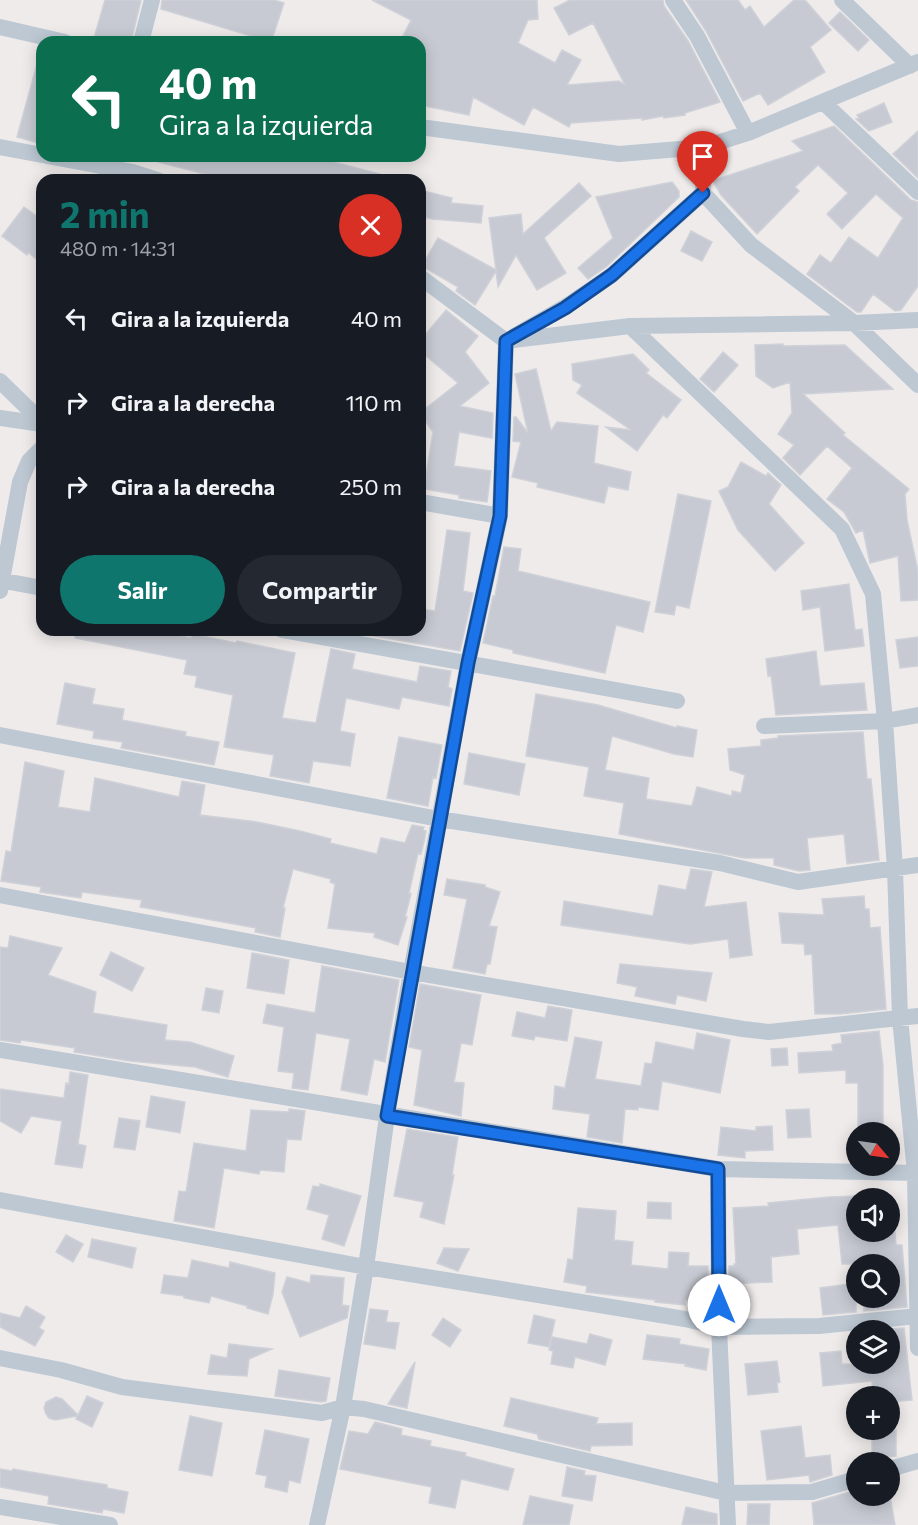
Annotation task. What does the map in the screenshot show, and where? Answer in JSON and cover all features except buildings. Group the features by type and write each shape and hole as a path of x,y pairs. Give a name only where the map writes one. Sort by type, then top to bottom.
{"street":[{"path":"143,36 152,0"},
{"path":"673,0 696,36 747,133"},
{"path":"426,128 619,154 704,147 747,133 914,64 842,0"},
{"path":"0,27 39,36"},
{"path":"823,102 918,192"},
{"path":"0,147 36,154"},
{"path":"704,147 703,193 751,245 854,323 918,385"},
{"path":"79,162 139,174"},
{"path":"506,341 565,308 612,275 703,193"},
{"path":"426,281 506,341 630,326 918,320"},
{"path":"630,326 842,529 873,594 885,721 895,869 900,1018 917,1173 918,1348"},
{"path":"317,1525 343,1407 411,972 468,663 500,516 506,341"},
{"path":"0,381 36,417"},
{"path":"0,418 36,422"},
{"path":"36,454 29,461 20,482 1,584 36,587"},
{"path":"426,503 500,516"},
{"path":"316,636 677,701"},
{"path":"764,726 885,721 918,716"},
{"path":"0,735 439,819 720,863 798,882 918,865"},
{"path":"0,895 411,972 743,1029 769,1032 918,1016"},
{"path":"0,1050 387,1116 718,1169 917,1173"},
{"path":"718,1169 719,1327 728,1525"},
{"path":"0,1200 366,1267 685,1319 719,1327 819,1326 917,1316"},
{"path":"0,1358 61,1370 122,1387 321,1413 343,1407 364,1409 726,1493 812,1492 846,1482"},
{"path":"900,1466 918,1461"},
{"path":"0,1507 110,1525"}],"route":[{"path":"703,193 612,275 565,308 506,341 500,516 468,663 387,1116 718,1169 719,1305"}]}
